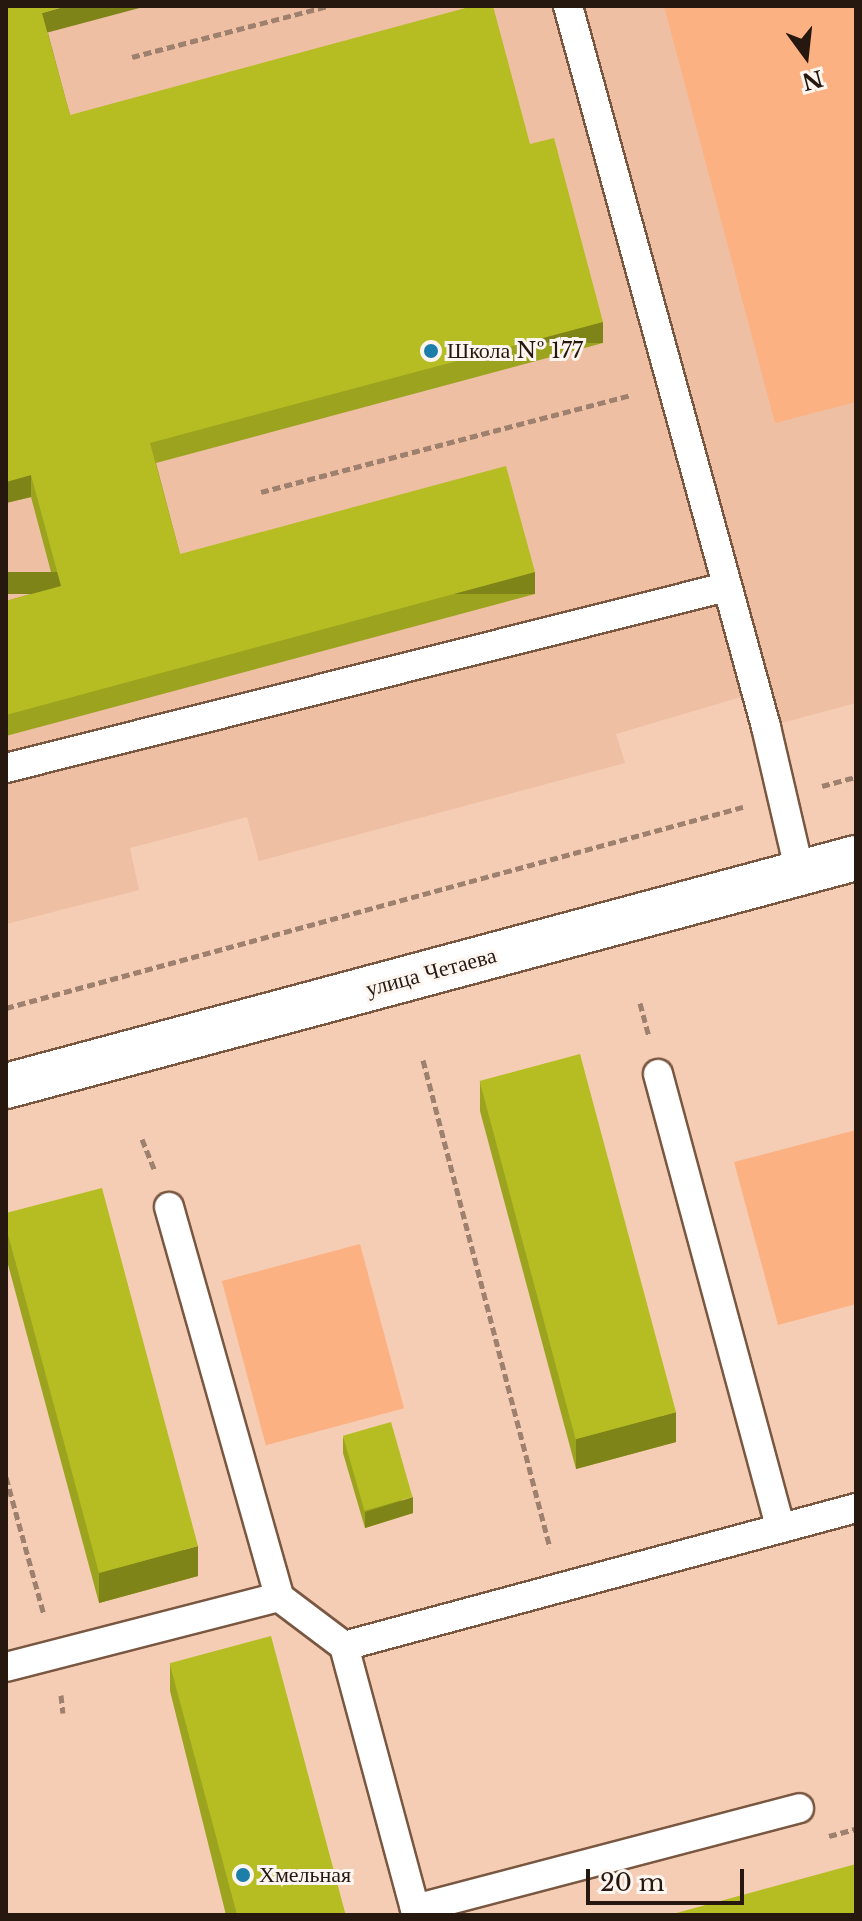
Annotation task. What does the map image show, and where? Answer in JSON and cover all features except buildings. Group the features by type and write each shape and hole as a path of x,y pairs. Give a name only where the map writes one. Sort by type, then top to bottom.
{"street":[{"name":"улица Четаева","path":"6,1086 856,858"}],"lane":[{"path":"568,6 782,796 800,873"},
{"path":"6,768 726,587"},
{"path":"658,1074 780,1527"},
{"path":"169,1207 279,1597 344,1646 415,1909 799,1808"},
{"path":"344,1646 856,1508"},
{"path":"6,1667 279,1597"}],"path":[{"path":"132,57 328,6"},
{"path":"261,492 671,385"},
{"path":"6,1008 856,777"},
{"path":"423,1060 560,1587"},
{"path":"6,1477 55,1655 63,1713"}],"shaded area":[{"name":"Школа № 177","path":"6,6 856,6 856,703 752,731 741,697 616,734 625,763 259,861 247,817 130,848 139,890 6,924"},
{"path":"664,6 856,6 856,402 775,423"},
{"path":"856,1130 856,1304 778,1325 734,1162"},
{"path":"360,1244 404,1408 266,1445 222,1281"}],"place":[{"name":"Школа № 177","path":"431,351"},
{"name":"Хмельная","path":"243,1875"}]}
